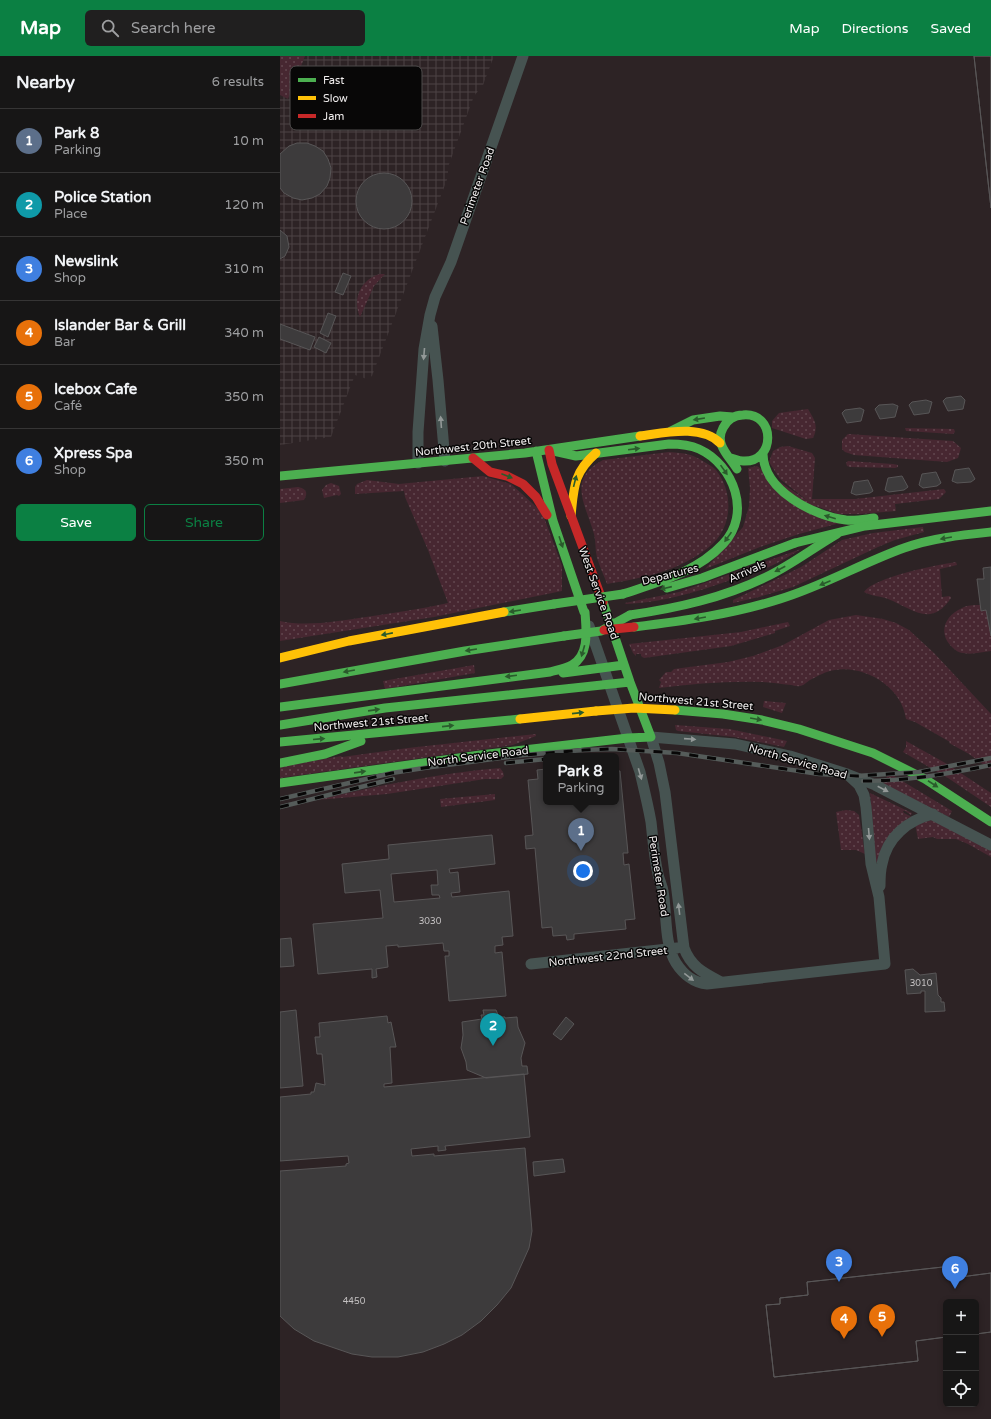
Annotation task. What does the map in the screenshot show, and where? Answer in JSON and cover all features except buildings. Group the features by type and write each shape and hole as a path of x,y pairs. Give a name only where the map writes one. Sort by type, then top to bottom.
{"main road":[{"path":"738,415 750,415 756,417 764,425 768,437 768,444 762,454 751,462 737,462 722,449 720,443 721,431 728,420 733,417 738,415"},
{"name":"Northwest 20th Street","path":"668,432 693,420 720,416 733,417"},
{"name":"Northwest 20th Street","path":"280,476 346,468 445,461 549,450 668,432 702,432 714,437 720,443"},
{"path":"549,450 576,456 677,444 685,445 699,449 713,457 725,470 737,501"},
{"name":"West Service Road","path":"549,450 552,464 596,581 624,665 651,737"},
{"name":"West Service Road","path":"536,451 541,475 551,506 553,521 584,612"},
{"path":"571,516 573,487 576,476 585,462 596,453"},
{"name":"Arrivals","path":"601,631 630,615 688,605 737,589 764,578 791,564 841,532 862,524 896,515 848,521 817,512 791,498 775,483 764,467 762,454"},
{"path":"473,458 490,472 507,476 523,484 536,497 548,517 553,521"},
{"path":"622,594 684,572 713,554 727,539 734,528 737,517 737,501 740,478 731,458"},
{"name":"Departures","path":"348,641 554,604 622,594 640,594 687,583 795,543 833,533 866,526 991,511"},
{"path":"280,684 458,652 703,617 767,603 802,592 906,548 934,540 988,532"},
{"path":"280,707 550,672 570,666 581,658 585,643 586,629 584,612"},
{"path":"280,649 310,644 348,641"},
{"path":"280,658 348,641"},
{"path":"550,672 564,673 624,665"},
{"path":"280,725 385,708 630,682"},
{"name":"Northwest 21st Street","path":"280,742 634,708 723,714 762,720 800,729 867,751 891,761 925,779 991,822"},
{"path":"280,763 325,754 383,733"},
{"name":"North Service Road","path":"280,783 480,755 628,738 651,737"}],"street":[{"name":"Perimeter Road","path":"418,463 418,432 424,349 430,315 435,297 448,270 524,56"},
{"name":"Perimeter Road","path":"430,315 435,350 445,461"},
{"name":"West Service Road","path":"584,612 628,738"},
{"name":"Perimeter Road","path":"651,737 659,763 665,792 684,948 691,962 701,971 721,982"},
{"name":"North Service Road","path":"651,737 735,744 790,756 876,785 991,844"},
{"name":"Perimeter Road","path":"628,738 640,772 649,812 658,874 663,890 670,949 676,963 699,984 885,964 878,897 871,864 864,795 859,785 847,774"},
{"name":"Perimeter Road","path":"878,897 882,863 892,840 900,830 910,823 933,814"},
{"name":"Northwest 22nd Street","path":"531,964 684,948"}],"shaded area":[{"path":"280,56 991,56 991,1419 280,1419"},
{"path":"280,56 494,56 483,85 474,96 448,167 448,177 372,376 367,379 355,375 331,437 280,445"},
{"path":"280,56 305,56 301,66 290,66 290,94 288,99 280,95"},
{"path":"380,274 385,274 374,286 360,317 357,303 360,291 368,280"},
{"path":"808,409 816,426 813,438 806,439 772,428 772,421 779,413"},
{"path":"905,428 954,429 955,432 953,434 906,431"},
{"path":"848,434 953,441 961,448 958,458 947,462 854,455 845,452 842,449 842,440"},
{"path":"788,446 812,453 815,458 812,499 855,499 944,489 946,492 939,499 895,504 896,511 838,514 813,505 780,479 769,462 773,451 780,447"},
{"path":"669,452 693,456 716,470 722,479 728,499 727,520 723,530 709,547 686,562 673,568 647,576 607,584 597,558 594,534 584,503 582,484 585,476 592,467 603,460"},
{"path":"848,461 893,464 898,465 898,467 850,467 847,466 846,463"},
{"path":"757,466 840,523 799,534 760,547 705,569 743,527 749,506 750,488 748,468"},
{"path":"483,476 511,484 542,512 562,566 562,591 434,617 280,641 280,621 290,623 334,622 448,603 428,550 405,497 404,491 355,494 355,487 357,484 367,480 399,484"},
{"path":"331,483 339,486 341,494 339,496 337,495 324,498 322,490 326,485"},
{"path":"298,487 306,492 304,500 280,503 280,489"},
{"path":"923,527 924,532 895,540 878,547 793,587 733,603 733,600 801,567 842,540 873,533"},
{"path":"801,549 769,567 705,589 642,603 625,603 679,592"},
{"path":"956,562 957,565 940,569 942,597 950,596 951,598 944,607 936,612 921,614 888,599 864,592 880,581 907,572"},
{"path":"980,605 981,611 986,610 988,615 991,651 970,654 959,652 946,640 944,629 948,619 956,611 966,606"},
{"path":"856,615 883,619 896,623 909,630 934,653 991,714 991,770 969,754 949,743 950,742 915,722 906,719 903,708 890,688 870,675 858,671 846,669 832,671 819,675 799,686 768,682 735,682 659,688 661,682 659,680 666,672 671,672 674,669 728,662 753,656 783,645 829,620"},
{"path":"788,622 790,626 775,631 775,633 731,646 644,658 641,654 636,654 636,656 629,644 741,632"},
{"path":"474,665 475,673 385,689 383,681"},
{"path":"764,701 786,703 782,713 763,707"},
{"path":"675,725 729,729 787,741 784,747 734,737 678,731 676,730"},
{"path":"536,734 536,736 513,745 280,778 280,767 341,756"},
{"path":"906,741 947,764 991,793 991,807 948,778 903,752 906,747"},
{"path":"500,768 504,776 501,779 485,779 387,794 317,800 385,785 477,770"},
{"path":"889,773 952,811 949,817 883,784"},
{"path":"870,793 912,813 911,815 903,811 912,817 876,863"},
{"path":"495,794 495,800 441,807 440,799"},
{"path":"846,810 854,811 859,815 865,854 856,850 841,850 836,812"},
{"path":"932,820 991,850 991,857 956,839 937,839 933,837 918,839 915,824"}],"railway":[{"path":"548,753 612,749 677,753 819,774 857,776 919,772 991,758"},
{"path":"280,799 392,773 543,753"},
{"path":"506,763 543,759"},
{"path":"863,781 896,780 991,765"},
{"path":"280,807 393,779"}],"traffic: fast":[{"path":"731,458 743,461 754,459 762,454 766,447 768,438 762,421 754,416 740,415 731,418 723,428 720,439 721,445 737,469"},
{"path":"671,431 693,420 720,416 733,417"},
{"path":"280,476 525,453 640,436"},
{"path":"549,450 576,456 669,444 684,445 699,449 711,456 722,466 730,478 735,491 737,505 736,519 732,532 723,544 713,554 689,569 664,580 623,594"},
{"path":"536,451 553,521 584,612"},
{"path":"763,454 766,467 772,479 781,490 806,507 833,518 846,520 874,518"},
{"path":"795,543 865,526 991,511"},
{"path":"634,627 744,609 812,588 904,548 947,537 991,532"},
{"path":"630,615 700,601 733,591 766,577 837,534"},
{"path":"667,588 702,578 795,543"},
{"path":"554,604 623,594"},
{"path":"280,783 480,755 628,738 651,737 630,682 603,602"},
{"path":"504,612 554,604"},
{"path":"280,707 550,672 564,668 578,661 582,655 586,641 585,612"},
{"path":"564,636 601,631 630,615"},
{"path":"280,684 465,651 564,636"},
{"path":"563,673 624,665"},
{"path":"280,725 385,708 630,682"},
{"path":"675,710 723,714 762,720 799,729 873,753 925,779 991,822"},
{"path":"280,742 520,719"},
{"path":"280,763 325,754 361,741"}],"traffic: slow":[{"path":"640,436 682,431 703,433 720,443"},
{"path":"571,516 574,489 579,474 588,460 596,453"},
{"path":"280,658 349,641 504,612"},
{"path":"596,711 634,708 675,710"},
{"path":"520,719 596,711"}],"traffic: jam":[{"path":"549,450 552,464 603,602"},
{"path":"473,458 490,472 507,476 523,484 536,497 547,515"},
{"path":"604,630 634,627"}],"place":[{"name":"Park 8","path":"581,851"},
{"name":"Police Station","path":"493,1046"},
{"name":"Newslink","path":"839,1282"},
{"name":"Xpress Spa","path":"955,1289"},
{"name":"Icebox Cafe","path":"882,1337"},
{"name":"Islander Bar & Grill","path":"844,1339"}]}
